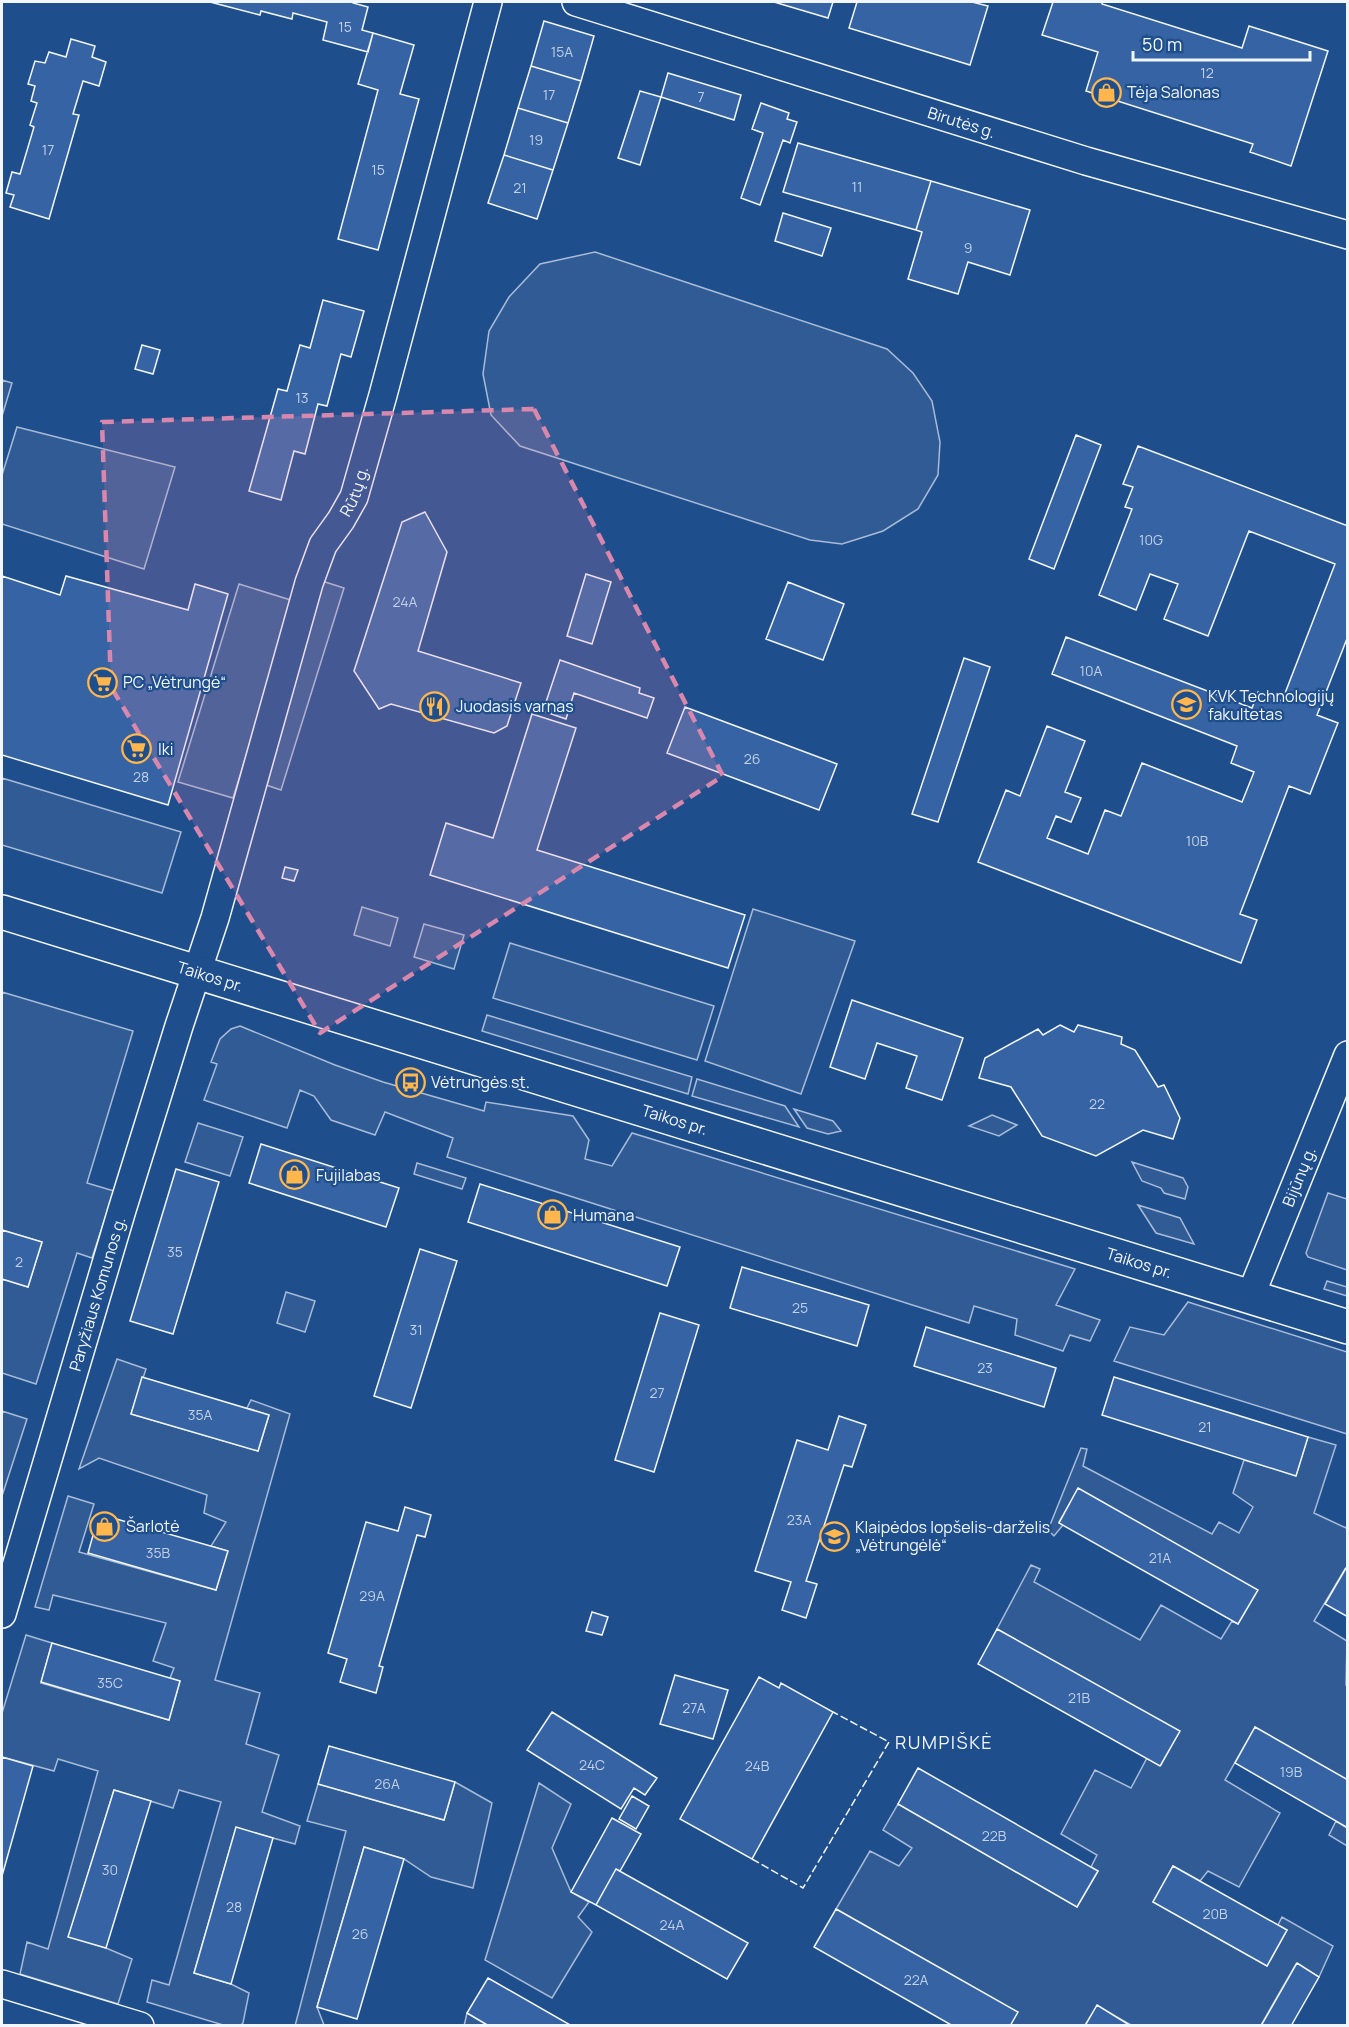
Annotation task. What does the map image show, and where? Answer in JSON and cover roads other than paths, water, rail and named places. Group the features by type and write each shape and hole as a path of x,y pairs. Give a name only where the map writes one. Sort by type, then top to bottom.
{"main road":[{"name":"Taikos pr.","path":"2,912 1347,1327"}],"street":[{"name":"Rūtų g.","path":"197,973 227,877 309,583 323,545 354,497 488,2"},
{"name":"Birutės g.","path":"576,2 1086,162 1347,235"},
{"name":"Paryžiaus Komunos g.","path":"2,1614 122,1210 197,973"},
{"name":"Bijūnų g.","path":"1250,1297 1347,1054"},
{"path":"2,1984 140,2025"}],"place":[{"name":"Tėja Salonas","path":"1106,92"},
{"name":"PC „Vėtrungė“","path":"102,682"},
{"name":"KVK Technologijų fakultetas","path":"1187,705"},
{"name":"Juodasis varnas","path":"435,706"},
{"name":"Iki","path":"137,749"},
{"name":"Vėtrungės st.","path":"410,1082"},
{"name":"Fujilabas","path":"295,1175"},
{"name":"Humana","path":"552,1215"},
{"name":"Šarlotė","path":"105,1526"},
{"name":"Klaipėdos lopšelis-darželis „Vėtrungėlė“","path":"834,1536"}],"district":[{"name":"RUMPIŠKĖ","path":"944,1742"}]}
